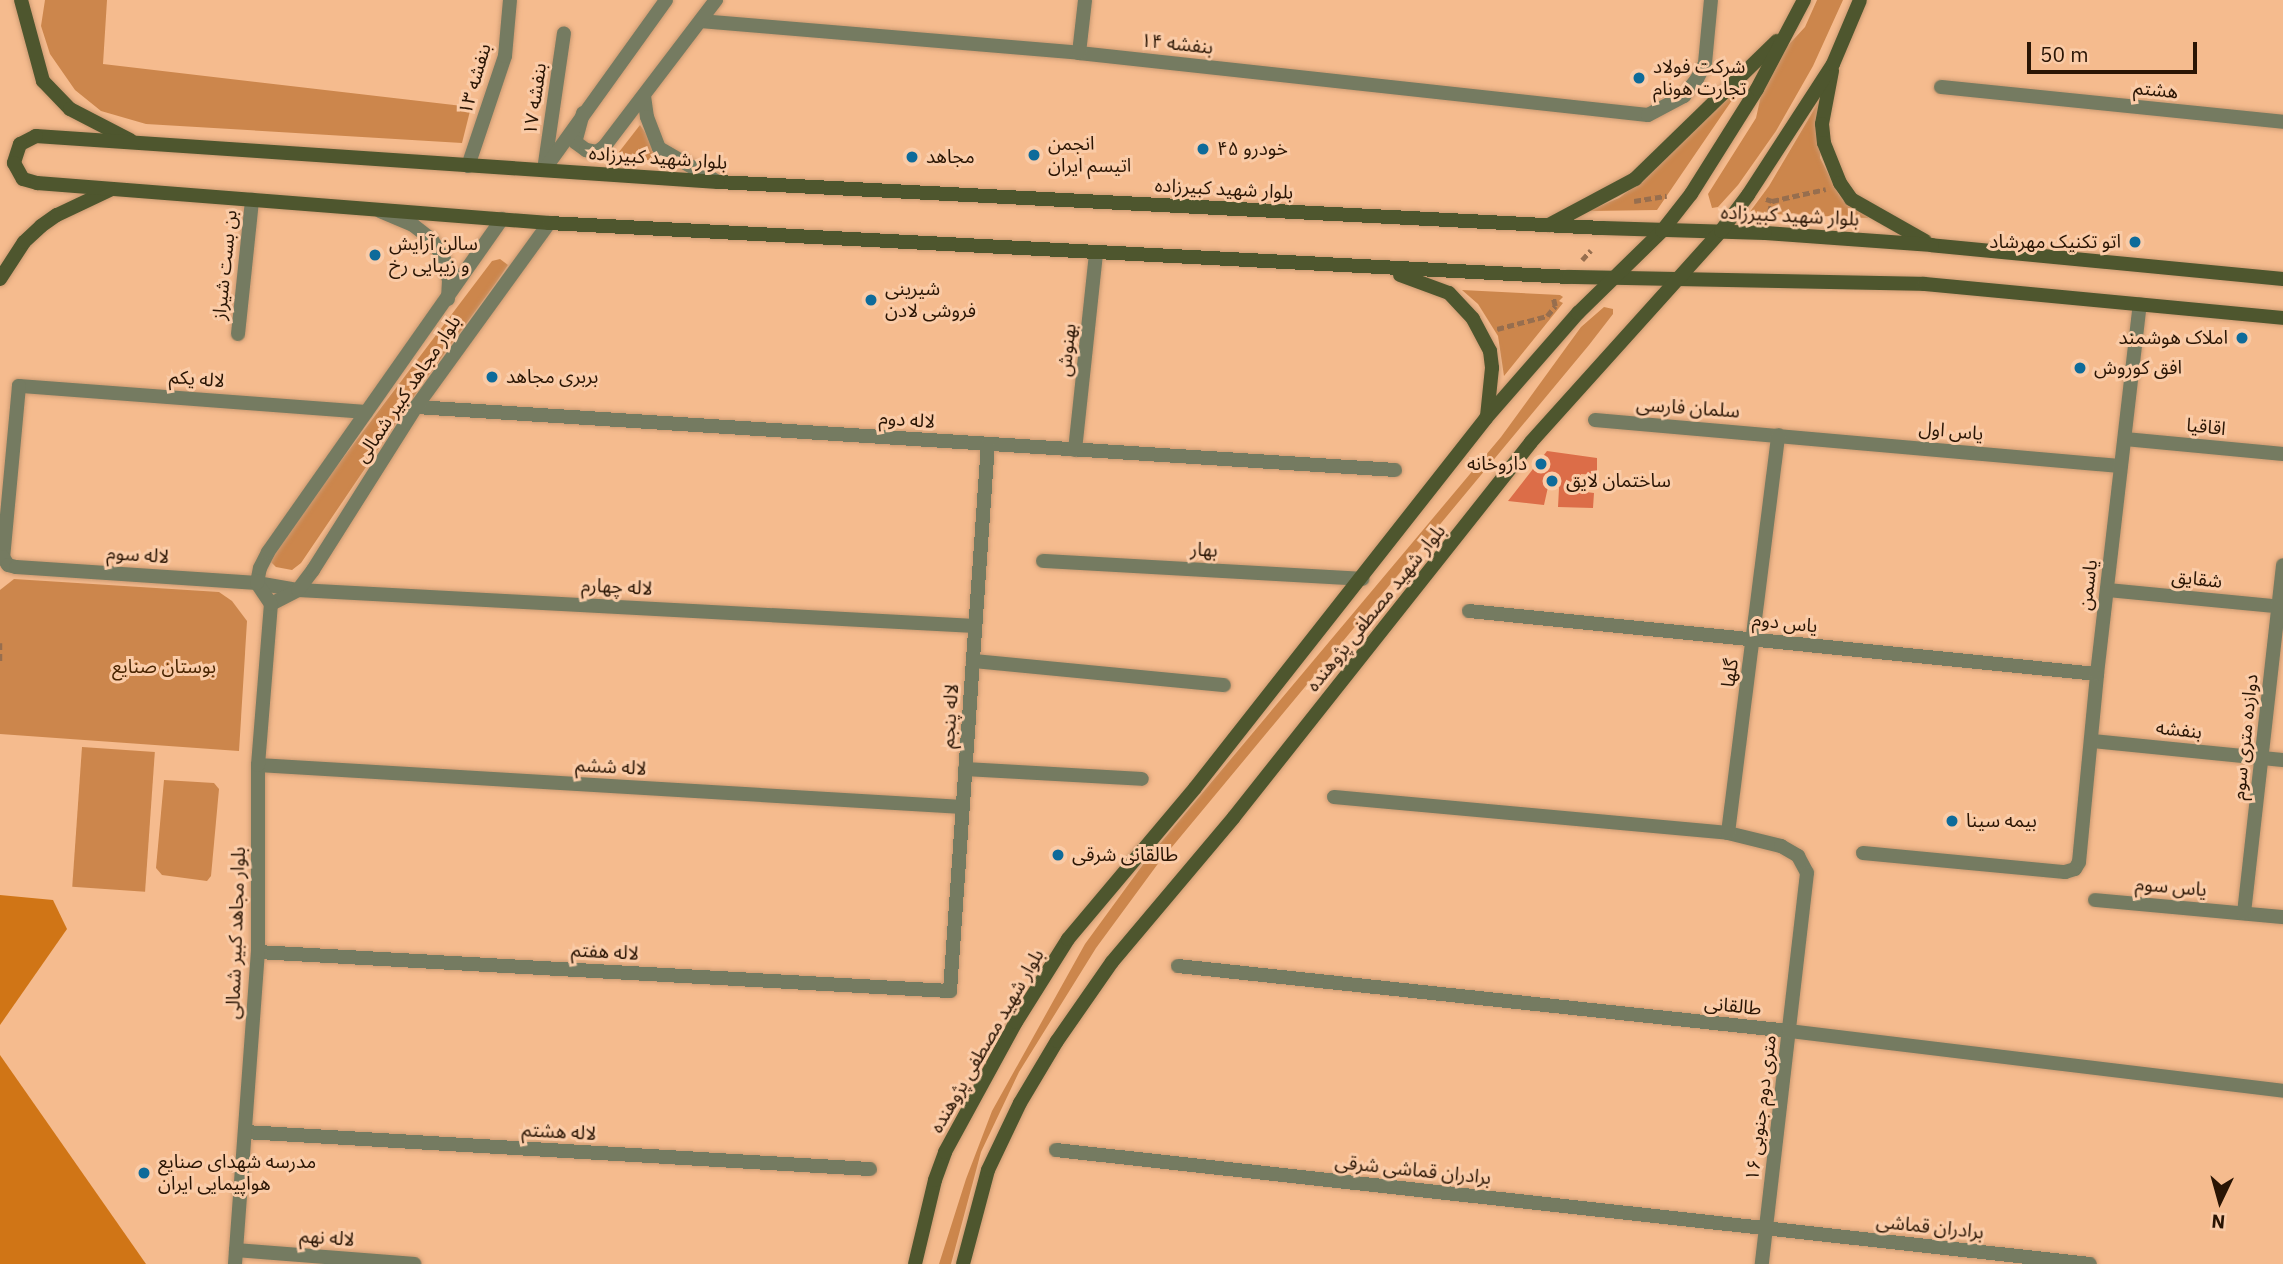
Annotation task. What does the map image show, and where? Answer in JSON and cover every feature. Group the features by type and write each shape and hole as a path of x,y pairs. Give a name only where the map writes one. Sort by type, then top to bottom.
{"main road":[{"path":"21,0 43,81 70,109 95,125 141,144"},
{"name":"بلوار شهید مصطفی پژوهنده","path":"915,1264 929,1200 945,1152 1016,1021 1068,939 1195,788 1486,418 1613,278 1662,231 1691,194 1757,89 1804,0"},
{"name":"بلوار شهید مصطفی پژوهنده","path":"962,1264 988,1170 1020,1103 1057,1041 1112,962 1251,795 1531,442 1721,231 1748,195 1833,64 1860,0"},
{"path":"1548,225 1635,178 1790,28"},
{"path":"1833,64 1822,124 1824,143 1840,183 1851,199 1932,245"},
{"name":"بلوار شهید کبیرزاده","path":"110,190 37,183 23,178 14,163 20,144 36,136 718,182 1662,231 1721,231 1932,245 2283,279"},
{"path":"0,279 24,242 41,226 57,215 110,190 549,223 1096,254 1613,278 1924,284 2283,318"},
{"path":"1368,268 1419,280 1449,293 1473,318 1490,351 1492,368 1486,418"}],"street":[{"name":"بنفشه ۱۳","path":"468,166 505,56 510,0"},
{"path":"544,170 666,0"},
{"path":"583,113 575,142 586,150 597,152 613,136 716,0"},
{"path":"1079,53 1085,0"},
{"name":"بنفشه ۱۴","path":"701,21 1079,53 1648,115 1684,96 1697,79 1705,63 1711,0"},
{"name":"بنفشه ۱۷","path":"544,170 564,33"},
{"name":"هشتم","path":"1941,87 2283,122"},
{"path":"644,96 647,117 659,148 718,182"},
{"name":"بن بست شیراز","path":"237,334 252,200"},
{"path":"376,209 413,225 432,240 444,259 449,280 448,299"},
{"name":"بلوار مجاهد کبیر شمالی","path":"257,583 268,552 502,219"},
{"name":"بلوار مجاهد کبیر شمالی","path":"236,1257 258,952 258,765 271,604 298,590 415,407 549,223"},
{"name":"بهنوش","path":"1075,450 1096,254"},
{"name":"یاسمن","path":"1863,853 2065,872 2075,869 2079,862 2097,674 2140,304"},
{"name":"لاله یکم","path":"16,567 8,565 3,558 19,386 24,384 366,412"},
{"name":"لاله دوم","path":"415,407 1395,470"},
{"name":"سلمان فارسی","path":"1595,420 1778,435"},
{"name":"یاس اول","path":"1778,435 2120,466"},
{"name":"گلها","path":"1728,833 1778,435"},
{"name":"اقاقیا","path":"2125,439 2283,454"},
{"name":"لاله پنجم","path":"950,991 988,444"},
{"name":"بهار","path":"1043,561 1362,579"},
{"name":"دوازده متری سوم","path":"2244,913 2281,607 2283,565"},
{"name":"لاله سوم","path":"16,567 257,583"},
{"path":"257,583 271,604"},
{"name":"لاله چهارم","path":"257,583 298,590 975,626"},
{"name":"شقایق","path":"2107,590 2281,607"},
{"name":"یاس دوم","path":"1469,611 2097,674"},
{"path":"973,661 1224,685"},
{"name":"بنفشه","path":"2092,741 2283,760"},
{"name":"لاله ششم","path":"258,765 962,807"},
{"path":"965,769 1142,779"},
{"path":"1334,797 1728,833"},
{"name":"۱۶ متری دوم جنوبی","path":"1728,833 1780,846 1798,856 1807,873 1762,1264"},
{"name":"یاس سوم","path":"2095,900 2283,917"},
{"name":"لاله هفتم","path":"258,952 950,991"},
{"name":"طالقانی","path":"1178,966 1789,1031 2283,1091"},
{"name":"لاله هشتم","path":"245,1132 870,1169"},
{"name":"برادران قماشی شرقی","path":"1056,1150 1766,1228"},
{"name":"برادران قماشی","path":"1766,1228 2090,1264"},
{"name":"لاله نهم","path":"236,1257 414,1264"}],"path":[{"path":"1766,198 1772,201 1830,188"},
{"path":"1769,212 1772,201"},
{"path":"1582,261 1591,250"},
{"path":"1497,330 1547,316 1555,306 1553,297"},
{"path":"0,643 0,663"}],"green space":[{"path":"45,0 107,0 103,64 471,107 462,143 146,124 101,111 75,90 50,54 41,26"},
{"path":"1817,0 1843,0 1813,66 1776,131 1738,185 1718,207 1712,208 1708,194 1756,118 1767,68 1805,27"},
{"path":"1754,68 1657,210 1588,211 1619,198 1648,176"},
{"path":"1822,96 1820,158 1839,195 1869,218 1749,213 1769,186"},
{"path":"640,125 665,162 623,157 619,152"},
{"path":"500,259 508,265 425,380 301,563 292,570 276,567 271,562 275,548 492,261"},
{"path":"1462,290 1560,295 1563,297 1559,301 1563,303 1504,376 1498,336 1478,304"},
{"path":"1604,307 1613,309 1613,314 1589,345 1157,865 1096,948 1019,1072 981,1152 951,1264 939,1264 966,1179 992,1111 1085,944 1147,859 1501,437 1581,327"},
{"name":"بوستان صنایع","path":"14,579 219,592 232,601 247,621 239,751 0,734 0,590"},
{"path":"82,747 155,752 145,892 72,887"},
{"path":"164,780 214,783 219,789 211,876 207,881 162,875 156,868"}],"shaded area":[{"path":"0,895 53,900 67,929 0,1025"},
{"path":"0,1055 146,1264 0,1264"}],"building":[{"name":"ساختمان لایق","path":"1547,451 1597,458 1597,475 1581,474 1578,491 1594,493 1593,508 1558,507 1559,488 1548,487 1544,505 1508,501"}],"place":[{"name":"شرکت فولاد تجارت هونام","path":"1639,78"},
{"name":"خودرو ۴۵","path":"1203,149"},
{"name":"انجمن اتیسم ایران","path":"1034,155"},
{"name":"مجاهد","path":"912,157"},
{"name":"اتو تکنیک مهرشاد","path":"2135,242"},
{"name":"سالن آرایش و زیبایی رخ","path":"375,255"},
{"name":"شیرینی فروشی لادن","path":"871,300"},
{"name":"املاک هوشمند","path":"2242,338"},
{"name":"افق کوروش","path":"2080,368"},
{"name":"بربری مجاهد","path":"492,377"},
{"name":"داروخانه","path":"1541,464"},
{"name":"ساختمان لایق","path":"1552,481"},
{"name":"بیمه سینا","path":"1952,821"},
{"name":"طالقانی شرقی","path":"1058,855"},
{"name":"مدرسه شهدای صنایع هواپیمایی ایران","path":"144,1173"}]}
